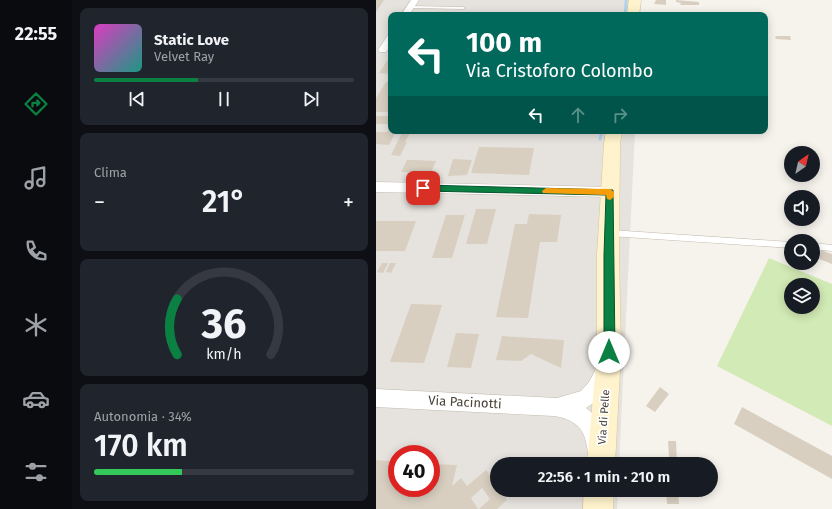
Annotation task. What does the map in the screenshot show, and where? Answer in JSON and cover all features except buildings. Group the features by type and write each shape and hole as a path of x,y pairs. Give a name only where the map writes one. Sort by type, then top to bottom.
{"street":[{"path":"633,12 635,0"},
{"path":"407,12 413,3"},
{"name":"Via di Pelle","path":"601,457 609,352 609,233 614,134"},
{"path":"376,187 610,192"},
{"name":"Via Pacinotti","path":"554,407 573,405 585,400 592,393 603,372 609,352"},
{"name":"Via Pacinotti","path":"376,398 561,407 578,413 588,423 597,440 599,457"},
{"path":"598,509 599,497"}],"lane":[{"path":"413,3 464,8"},
{"path":"609,233 784,245"},
{"path":"820,247 832,248"}],"shaded area":[{"path":"376,0 641,0 641,12 388,12 388,134 635,134 619,457 490,457 490,497 618,497 617,509 376,509"}],"green space":[{"path":"769,258 784,264 784,270 798,270 817,278 784,278 784,314 820,314 820,279 832,284 832,426 717,366"}],"waterway":[{"path":"625,12 626,0"},
{"path":"600,139 601,134"}],"slow traffic":[{"path":"546,191 610,192 610,197"}],"route":[{"path":"423,188 610,192 608,255 609,352"}]}
